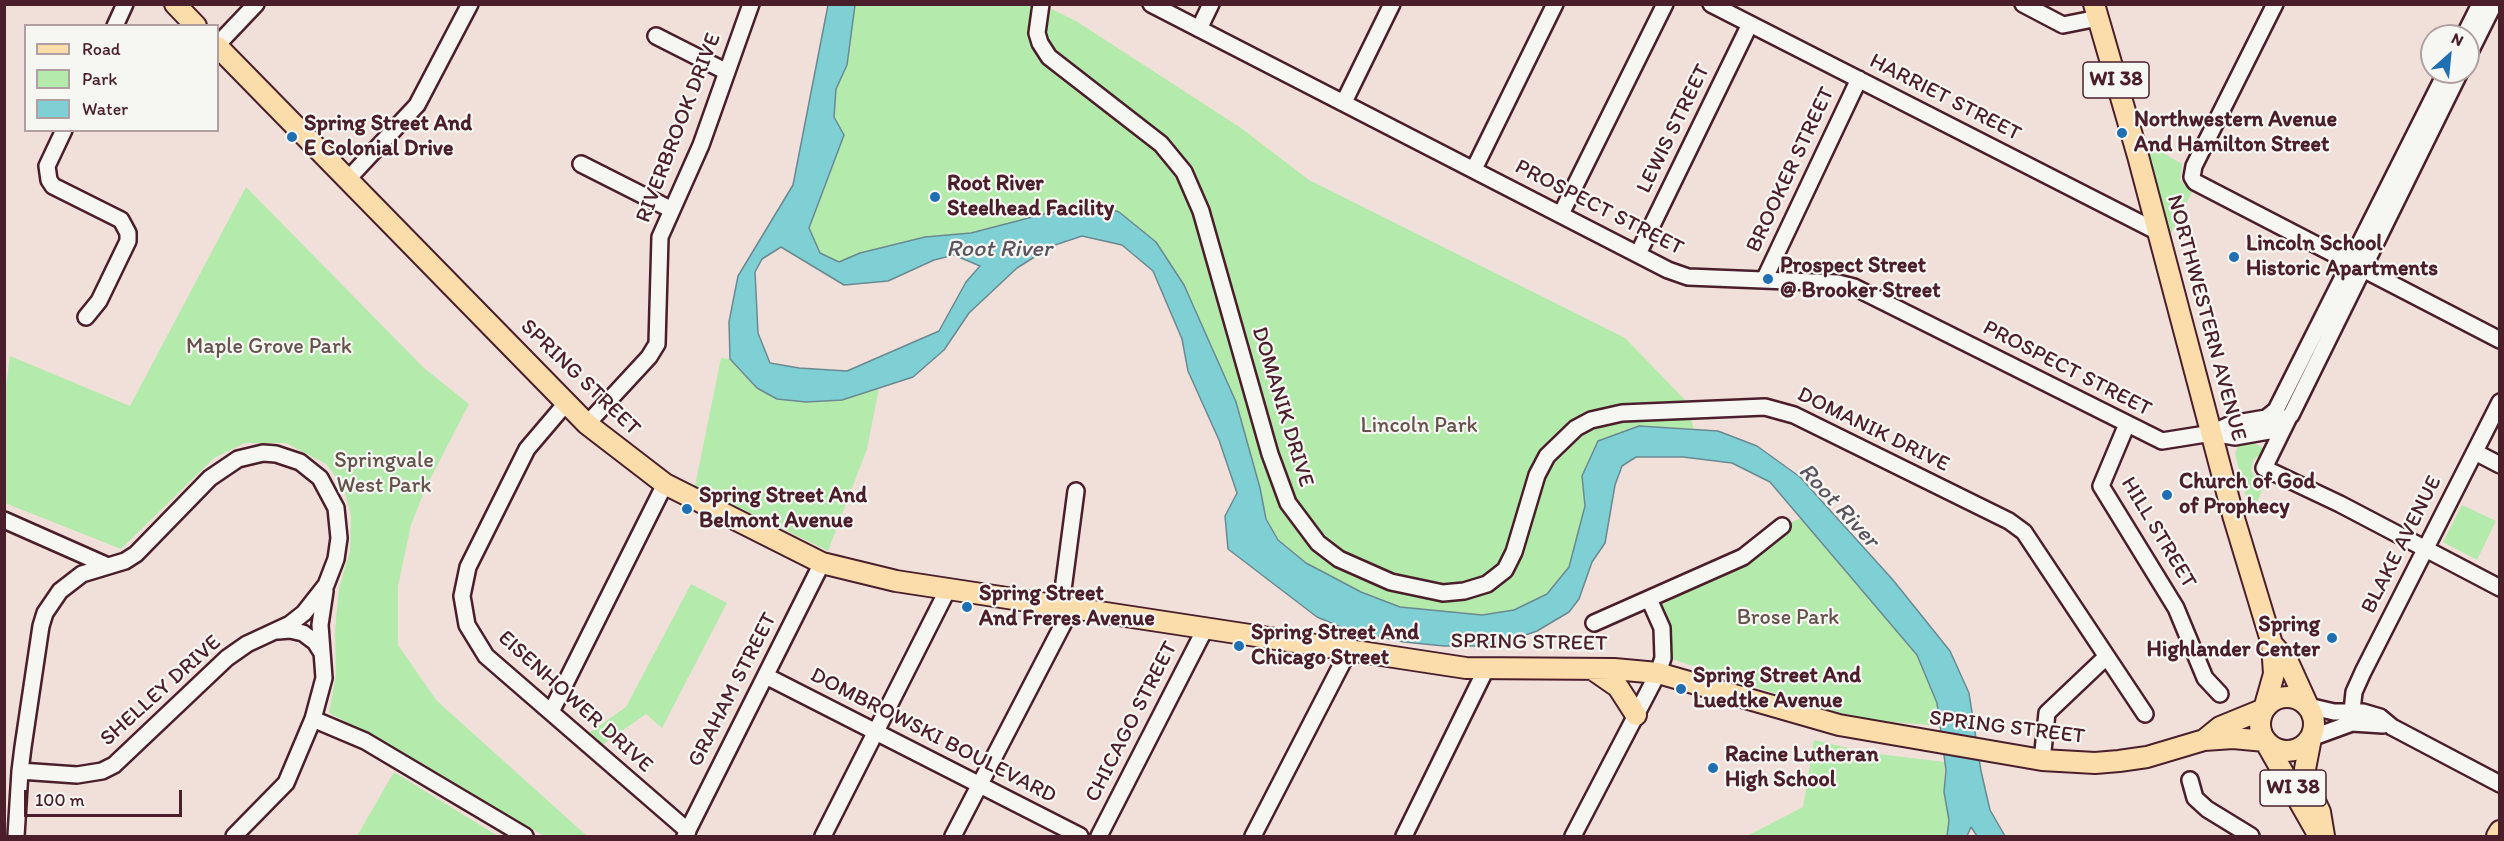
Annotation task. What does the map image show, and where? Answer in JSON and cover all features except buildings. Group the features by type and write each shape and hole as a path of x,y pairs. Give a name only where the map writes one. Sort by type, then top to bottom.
{"main road":[{"path":"175,4 194,24"},
{"name":"NORTHWESTERN AVENUE","path":"2096,11 2253,585 2272,644 2274,674 2264,709"},
{"name":"SPRING STREET","path":"219,47 587,424 665,484 822,563 896,581 1348,652 1486,669 1592,669 1658,674 1724,690 1818,721 1921,741 2042,760 2095,763 2119,761 2156,755 2204,740 2233,738 2265,741"},
{"name":"NORTHWESTERN AVENUE","path":"2272,644 2288,662 2308,706"},
{"path":"1592,669 1618,687 1636,715"},
{"path":"2264,709 2277,699 2285,697 2301,701 2308,706"},
{"name":"WI 38","path":"2308,706 2314,721 2305,769 2307,784 2320,812 2324,837"},
{"name":"SPRING STREET","path":"2204,740 2220,727 2264,709"},
{"name":"WI 38","path":"2264,709 2259,725 2265,741 2319,837"},
{"path":"2265,741 2272,747 2289,752 2305,745 2311,738"},
{"path":"2497,837 2499,831"}],"street":[{"path":"116,24 125,4"},
{"path":"219,45 256,4"},
{"path":"348,179 417,105 470,4"},
{"name":"RIVERBROOK DRIVE","path":"587,424 649,357 657,344 659,246 662,231 701,146 751,4"},
{"name":"DOMANIK DRIVE","path":"1041,4 1037,33 1049,57 1156,140 1170,152 1184,172 1201,212 1270,454 1288,503 1318,543 1339,560 1391,582 1443,593 1464,591 1487,584 1505,570 1514,552 1537,475 1547,456 1576,428 1591,420 1622,413 1765,407 1794,415 2009,521 2024,532 2145,714"},
{"name":"PROSPECT STREET","path":"1151,4 1638,254 1688,277 1838,283 1854,287 2162,441 2212,433"},
{"path":"1198,29 1211,4"},
{"path":"1344,102 1392,4"},
{"path":"1474,170 1556,4"},
{"path":"1562,214 1665,4"},
{"name":"HARRIET STREET","path":"1711,4 2158,232"},
{"path":"2023,4 2063,25 2096,11"},
{"path":"2275,4 2194,166 2192,177 2201,185 2499,340"},
{"path":"2470,24 2480,4"},
{"path":"2480,32 2494,4"},
{"name":"LEWIS STREET","path":"1638,254 1750,24"},
{"path":"656,36 727,72"},
{"name":"BROOKER STREET","path":"1764,280 1859,79"},
{"path":"2440,84 2264,468 2499,588"},
{"path":"2212,433 2231,424 2266,418 2276,410 2454,84"},
{"path":"63,132 47,166 49,180 53,186 121,220 128,233 128,241 99,301 86,317"},
{"path":"581,164 672,210"},
{"name":"EISENHOWER DRIVE","path":"567,402 536,436 468,567 462,596 467,625 477,644 686,834"},
{"name":"BLAKE AVENUE","path":"2352,711 2354,692 2499,402"},
{"path":"2212,433 2235,437 2269,431 2290,415"},
{"name":"HILL STREET","path":"2127,424 2101,486 2176,608 2205,678 2220,694"},
{"path":"2475,452 2499,465"},
{"name":"SHELLEY DRIVE","path":"20,771 77,775 102,771 114,765 227,658 304,613 321,593 330,577 339,538 339,521 332,496 310,468 288,457 263,453 238,459 210,478 136,554 125,561 108,566"},
{"path":"551,712 665,484"},
{"path":"953,837 1066,606 1076,491"},
{"path":"4,520 108,566"},
{"path":"1594,623 1743,557 1782,526"},
{"name":"GRAHAM STREET","path":"686,834 822,563"},
{"path":"16,837 20,771 41,626 45,613 60,591 70,582 94,569 108,566"},
{"path":"234,837 286,783 314,719 323,685 321,613 330,577"},
{"path":"823,837 948,589"},
{"path":"1573,837 1658,674 1663,658 1664,638 1649,599"},
{"name":"CHICAGO STREET","path":"1099,837 1205,628"},
{"path":"275,632 290,630 307,635 317,645 323,658"},
{"path":"1253,837 1348,652"},
{"path":"2042,760 2047,713 2106,657"},
{"path":"1404,837 1486,669"},
{"name":"DOMBROWSKI BOULEVARD","path":"766,676 1080,837"},
{"path":"2308,706 2334,712 2352,711 2380,717 2392,727 2499,784"},
{"path":"314,719 365,741 525,837"},
{"path":"2311,738 2352,723 2392,727"},
{"path":"2190,780 2195,798 2206,809 2251,837"}],"green space":[{"name":"Lincoln Park","path":"855,5 1043,5 1076,21 1241,128 1309,180 1625,338 1687,402 1694,430 1639,426 1582,476 1585,506 1569,567 1547,594 1513,610 1482,615 1442,613 1400,607 1361,592 1306,563 1278,540 1266,519 1260,488 1236,402 1184,285 1156,242 1119,212 1094,205 1071,207 971,233 925,237 860,253 839,262 820,253 809,228 844,135 834,117 836,89 847,65"},
{"path":"2145,142 2182,164 2180,180 2192,192 2170,235"},
{"name":"Maple Grove Park","path":"246,187 424,368 469,404 426,487 411,525 398,586 398,645 437,701 587,836 544,836 409,756 329,713 336,674 335,631 339,588 350,551 351,515 343,486 326,464 286,443 245,443 214,458 121,549 5,503 4,401 10,356 130,406"},
{"path":"721,358 730,359 757,388 806,402 842,400 879,388 867,449 828,551 695,486"},
{"path":"2254,443 2267,450 2253,460 2251,471 2256,478 2267,480 2251,515 2235,454 2238,446"},
{"path":"2462,505 2496,521 2477,560 2443,542"},
{"name":"Brose Park","path":"1801,518 1917,655 1937,702 1940,726 1868,720 1807,704 1669,658 1671,634 1663,617 1665,610 1662,605 1743,557 1782,526"},
{"path":"691,584 727,603 662,728 646,714 602,745 589,733 626,707"},
{"path":"1814,740 1870,753 1945,762 1944,792 1949,820 1947,836 1747,836 1803,807"},
{"path":"394,772 498,836 357,836"}],"water":[{"name":"Root River","path":"828,5 855,5 847,65 836,89 834,117 844,135 809,228 820,253 839,262 860,253 925,237 971,233 1071,207 1094,205 1119,212 1156,242 1184,285 1236,402 1260,488 1266,519 1278,540 1306,563 1361,592 1400,607 1482,615 1514,610 1547,594 1569,567 1585,506 1582,476 1598,441 1639,426 1718,431 1757,446 1800,477 1893,580 1950,651 1969,693 1981,771 1990,810 2005,836 1977,836 1971,827 1967,836 1947,836 1949,820 1944,792 1946,770 1937,703 1917,655 1770,482 1732,463 1683,457 1636,457 1622,466 1615,485 1605,543 1592,562 1579,599 1569,612 1537,631 1503,643 1481,646 1444,646 1404,642 1348,630 1317,617 1228,549 1225,516 1237,493 1219,440 1188,371 1182,339 1153,271 1122,245 1082,236 1052,246 1017,268 969,313 944,350 913,377 842,400 806,402 777,399 757,388 730,359 729,322 738,276 793,185","holes":["781,247 844,285 888,281 934,260 954,255 980,266 966,282 939,331 847,371 799,368 770,363 758,333 755,272 762,259"]}],"place":[{"name":"Northwestern Avenue And Hamilton Street","path":"2122,133"},
{"name":"Spring Street And E Colonial Drive","path":"292,137"},
{"name":"Root River Steelhead Facility","path":"935,197"},
{"name":"Lincoln School Historic Apartments","path":"2234,257"},
{"name":"Prospect Street @ Brooker Street","path":"1768,279"},
{"name":"Church of God of Prophecy","path":"2167,495"},
{"name":"Spring Street And Belmont Avenue","path":"687,509"},
{"name":"Spring Street And Freres Avenue","path":"967,607"},
{"name":"Spring Highlander Center","path":"2332,638"},
{"name":"Spring Street And Chicago Street","path":"1239,646"},
{"name":"Spring Street And Luedtke Avenue","path":"1681,689"},
{"name":"Racine Lutheran High School","path":"1713,768"}],"park label":[{"name":"Springvale West Park","path":"384,474"}]}
